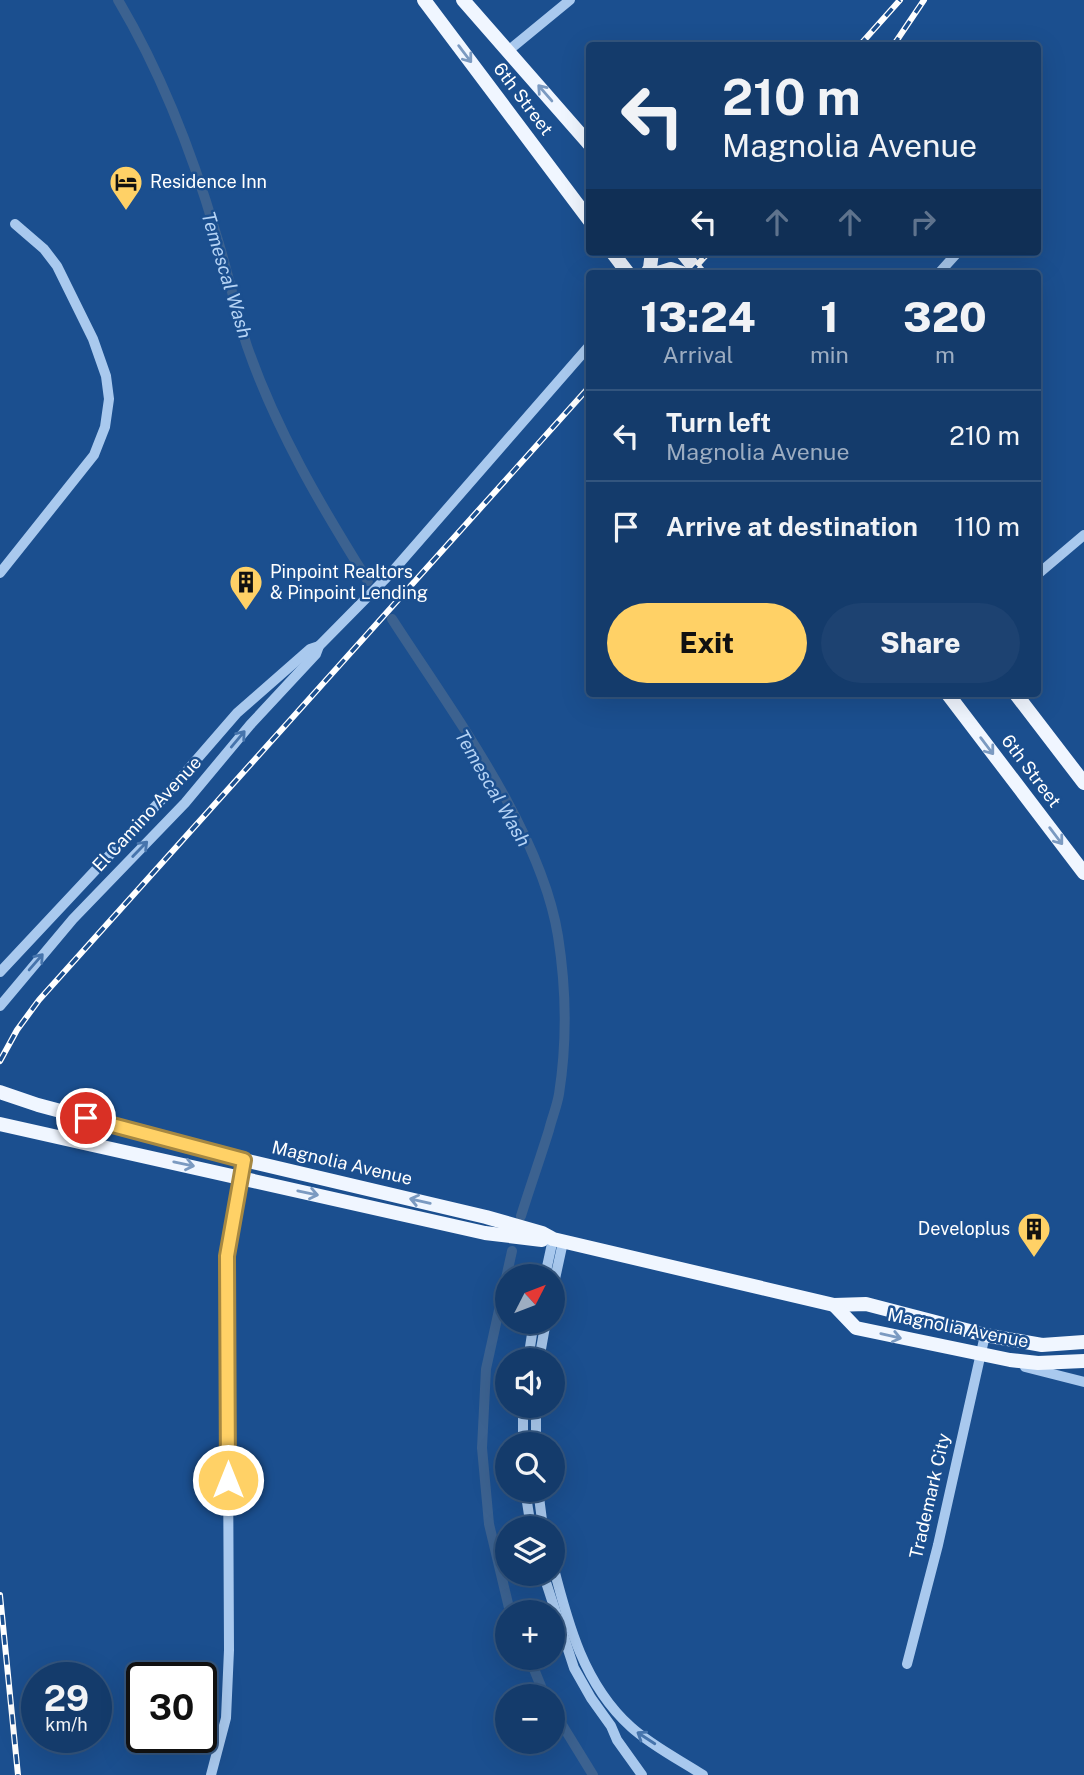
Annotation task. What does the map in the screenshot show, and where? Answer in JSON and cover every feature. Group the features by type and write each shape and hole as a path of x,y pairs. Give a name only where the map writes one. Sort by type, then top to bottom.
{"main road":[{"name":"6th Street","path":"424,0 586,216"},
{"name":"6th Street","path":"463,0 586,140"},
{"path":"578,131 586,146"},
{"path":"615,256 626,270"},
{"path":"685,256 697,270"},
{"name":"6th Street","path":"950,697 1084,873"},
{"name":"6th Street","path":"1018,697 1084,783"},
{"name":"Magnolia Avenue","path":"0,1093 244,1160 486,1217 550,1239 834,1304 866,1304 985,1335 1042,1345 1084,1342"},
{"name":"Magnolia Avenue","path":"0,1124 485,1233 550,1239"},
{"name":"Magnolia Avenue","path":"834,1304 856,1328 981,1356 1038,1363 1084,1361"}],"street":[{"path":"508,51 570,0"},
{"path":"0,573 94,456 105,427 109,399 106,376 93,340 57,266 44,248 15,223"},
{"path":"942,270 954,256"},
{"name":"El Camino Avenue","path":"0,972 165,796 243,708 310,649 319,646 358,609 586,350"},
{"path":"1041,571 1084,535"},
{"name":"El Camino Avenue","path":"0,1006 79,912 185,803 250,725 316,654 319,646"},
{"path":"211,1775 226,1718 229,1650 227,1256 244,1160"},
{"path":"547,1264 550,1239"},
{"path":"550,1239 552,1264"},
{"name":"Trademark City","path":"907,1664 938,1545 985,1335"},
{"path":"981,1356 1084,1382"},
{"path":"547,1586 574,1668 617,1740 642,1775"},
{"path":"559,1586 582,1661 615,1712 633,1729 703,1775"}],"waterway":[{"name":"Temescal Wash","path":"118,0 162,85 186,143 207,203 247,346 272,408 317,496 368,581"},
{"name":"Temescal Wash","path":"392,619 466,731 513,813 533,854 558,936 563,975 562,1075 556,1108 521,1216"},
{"name":"Temescal Wash","path":"507,1600 489,1524 482,1448 486,1369 512,1251"},
{"name":"Temescal Wash","path":"534,1670 540,1684"},
{"name":"Temescal Wash","path":"565,1730 593,1775"}],"railway":[{"path":"863,42 900,0"},
{"path":"896,42 924,0"},
{"path":"693,270 705,256"},
{"path":"0,1061 17,1030 39,1000 586,390"},
{"path":"0,1595 18,1775"}],"place":[{"name":"Residence Inn","path":"126,212"},
{"name":"Pinpoint Realtors & Pinpoint Lending","path":"246,612"},
{"name":"Developlus","path":"1034,1259"}],"route":[{"path":"86,1118 244,1160 227,1256 228,1480"}]}
